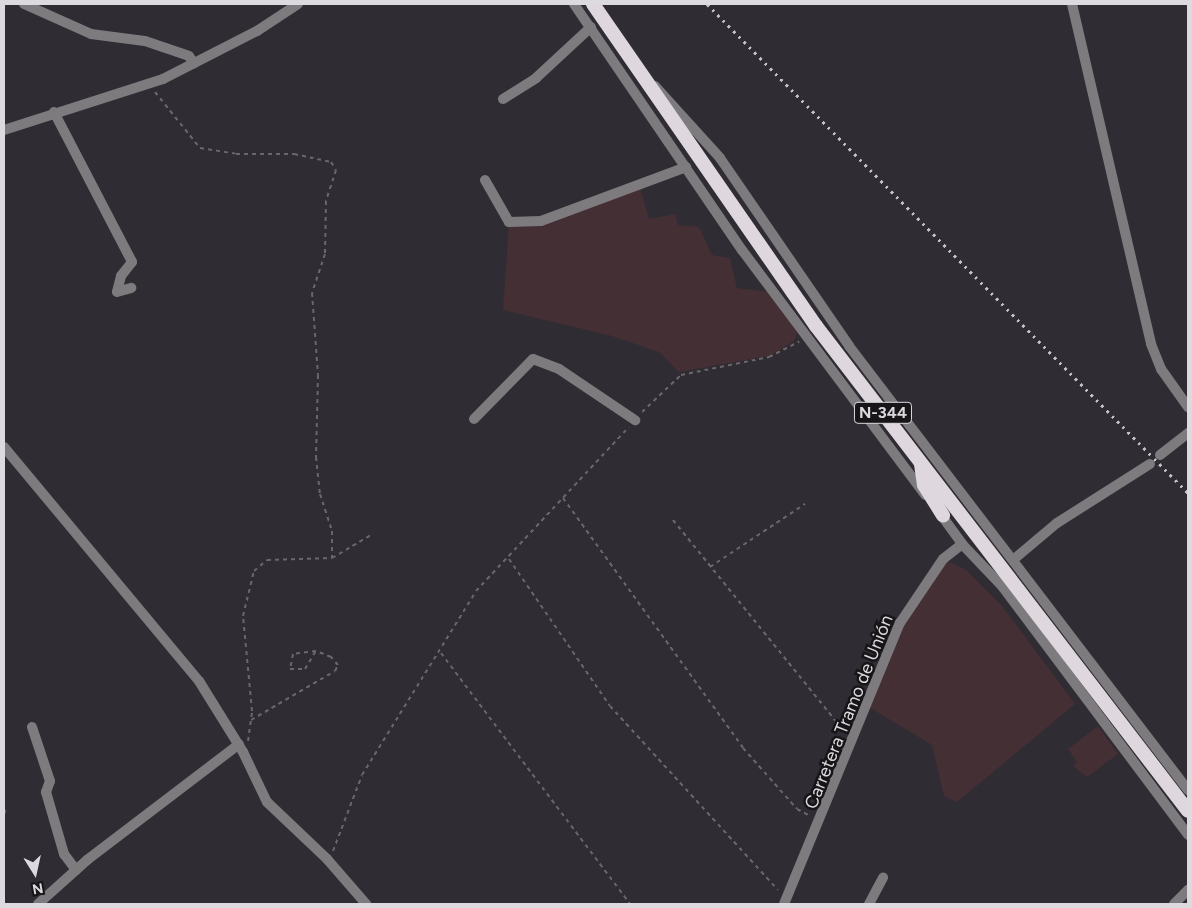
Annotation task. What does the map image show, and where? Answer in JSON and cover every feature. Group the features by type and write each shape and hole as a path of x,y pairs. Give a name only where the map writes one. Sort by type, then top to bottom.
{"highway":[{"name":"N-344","path":"593,4 816,326 1188,811"},
{"path":"920,461 924,485 943,516"}],"street":[{"path":"24,4 91,34 145,41 188,56 194,64"},
{"path":"4,130 54,112 148,84 194,64 257,32 298,4"},
{"path":"574,4 806,337 943,516 962,544 1002,586 1188,836"},
{"path":"1072,4 1151,344 1161,369 1188,407"},
{"path":"503,99 536,78 591,27"},
{"path":"638,70 720,158 849,346 1188,790"},
{"path":"54,112 132,262 121,276 118,292 131,288"},
{"path":"485,180 509,222 541,221 686,167"},
{"path":"474,419 533,359 559,369 635,420"},
{"path":"1160,455 1188,434"},
{"path":"4,447 199,681 238,744 267,802 327,859 366,904"},
{"path":"1012,560 1057,523 1150,464"},
{"name":"Carretera Tramo de Unión","path":"786,902 821,822 900,623 943,559 962,544"},
{"path":"32,727 50,781 46,792 64,854 76,870"},
{"path":"38,904 76,870 238,744"},
{"path":"869,904 884,878"},
{"path":"1174,904 1188,890"}],"path":[{"path":"148,84 200,148 236,154 294,154 331,162 336,170 326,201 325,254 312,293 318,375 316,457 320,494 332,531 332,558"},
{"path":"327,859 339,844 362,775 440,652 476,591 510,559 635,420 681,375 769,358 806,337"},
{"path":"564,498 743,748 797,809 821,822"},
{"path":"710,567 805,504"},
{"path":"673,520 843,730 857,732"},
{"path":"238,744 249,741 251,720 243,616 254,571 267,560 332,558 371,535"},
{"path":"510,559 610,706 786,902"},
{"path":"251,720 335,671 338,665 331,657 316,651 293,654 290,669 304,669 316,651"},
{"path":"440,652 630,904"},
{"path":"4,814 6,809"}],"shaded area":[{"path":"640,187 649,219 675,214 678,225 699,227 712,255 730,258 737,288 771,292 797,333 794,341 772,355 679,372 659,352 612,336 503,310 509,222 541,221"},
{"path":"943,559 966,570 1003,607 1075,704 957,802 944,796 932,745 867,706 900,623"},
{"path":"1098,726 1118,754 1087,777 1073,766 1077,762 1068,749"}],"railway":[{"path":"707,4 1188,493"}]}
